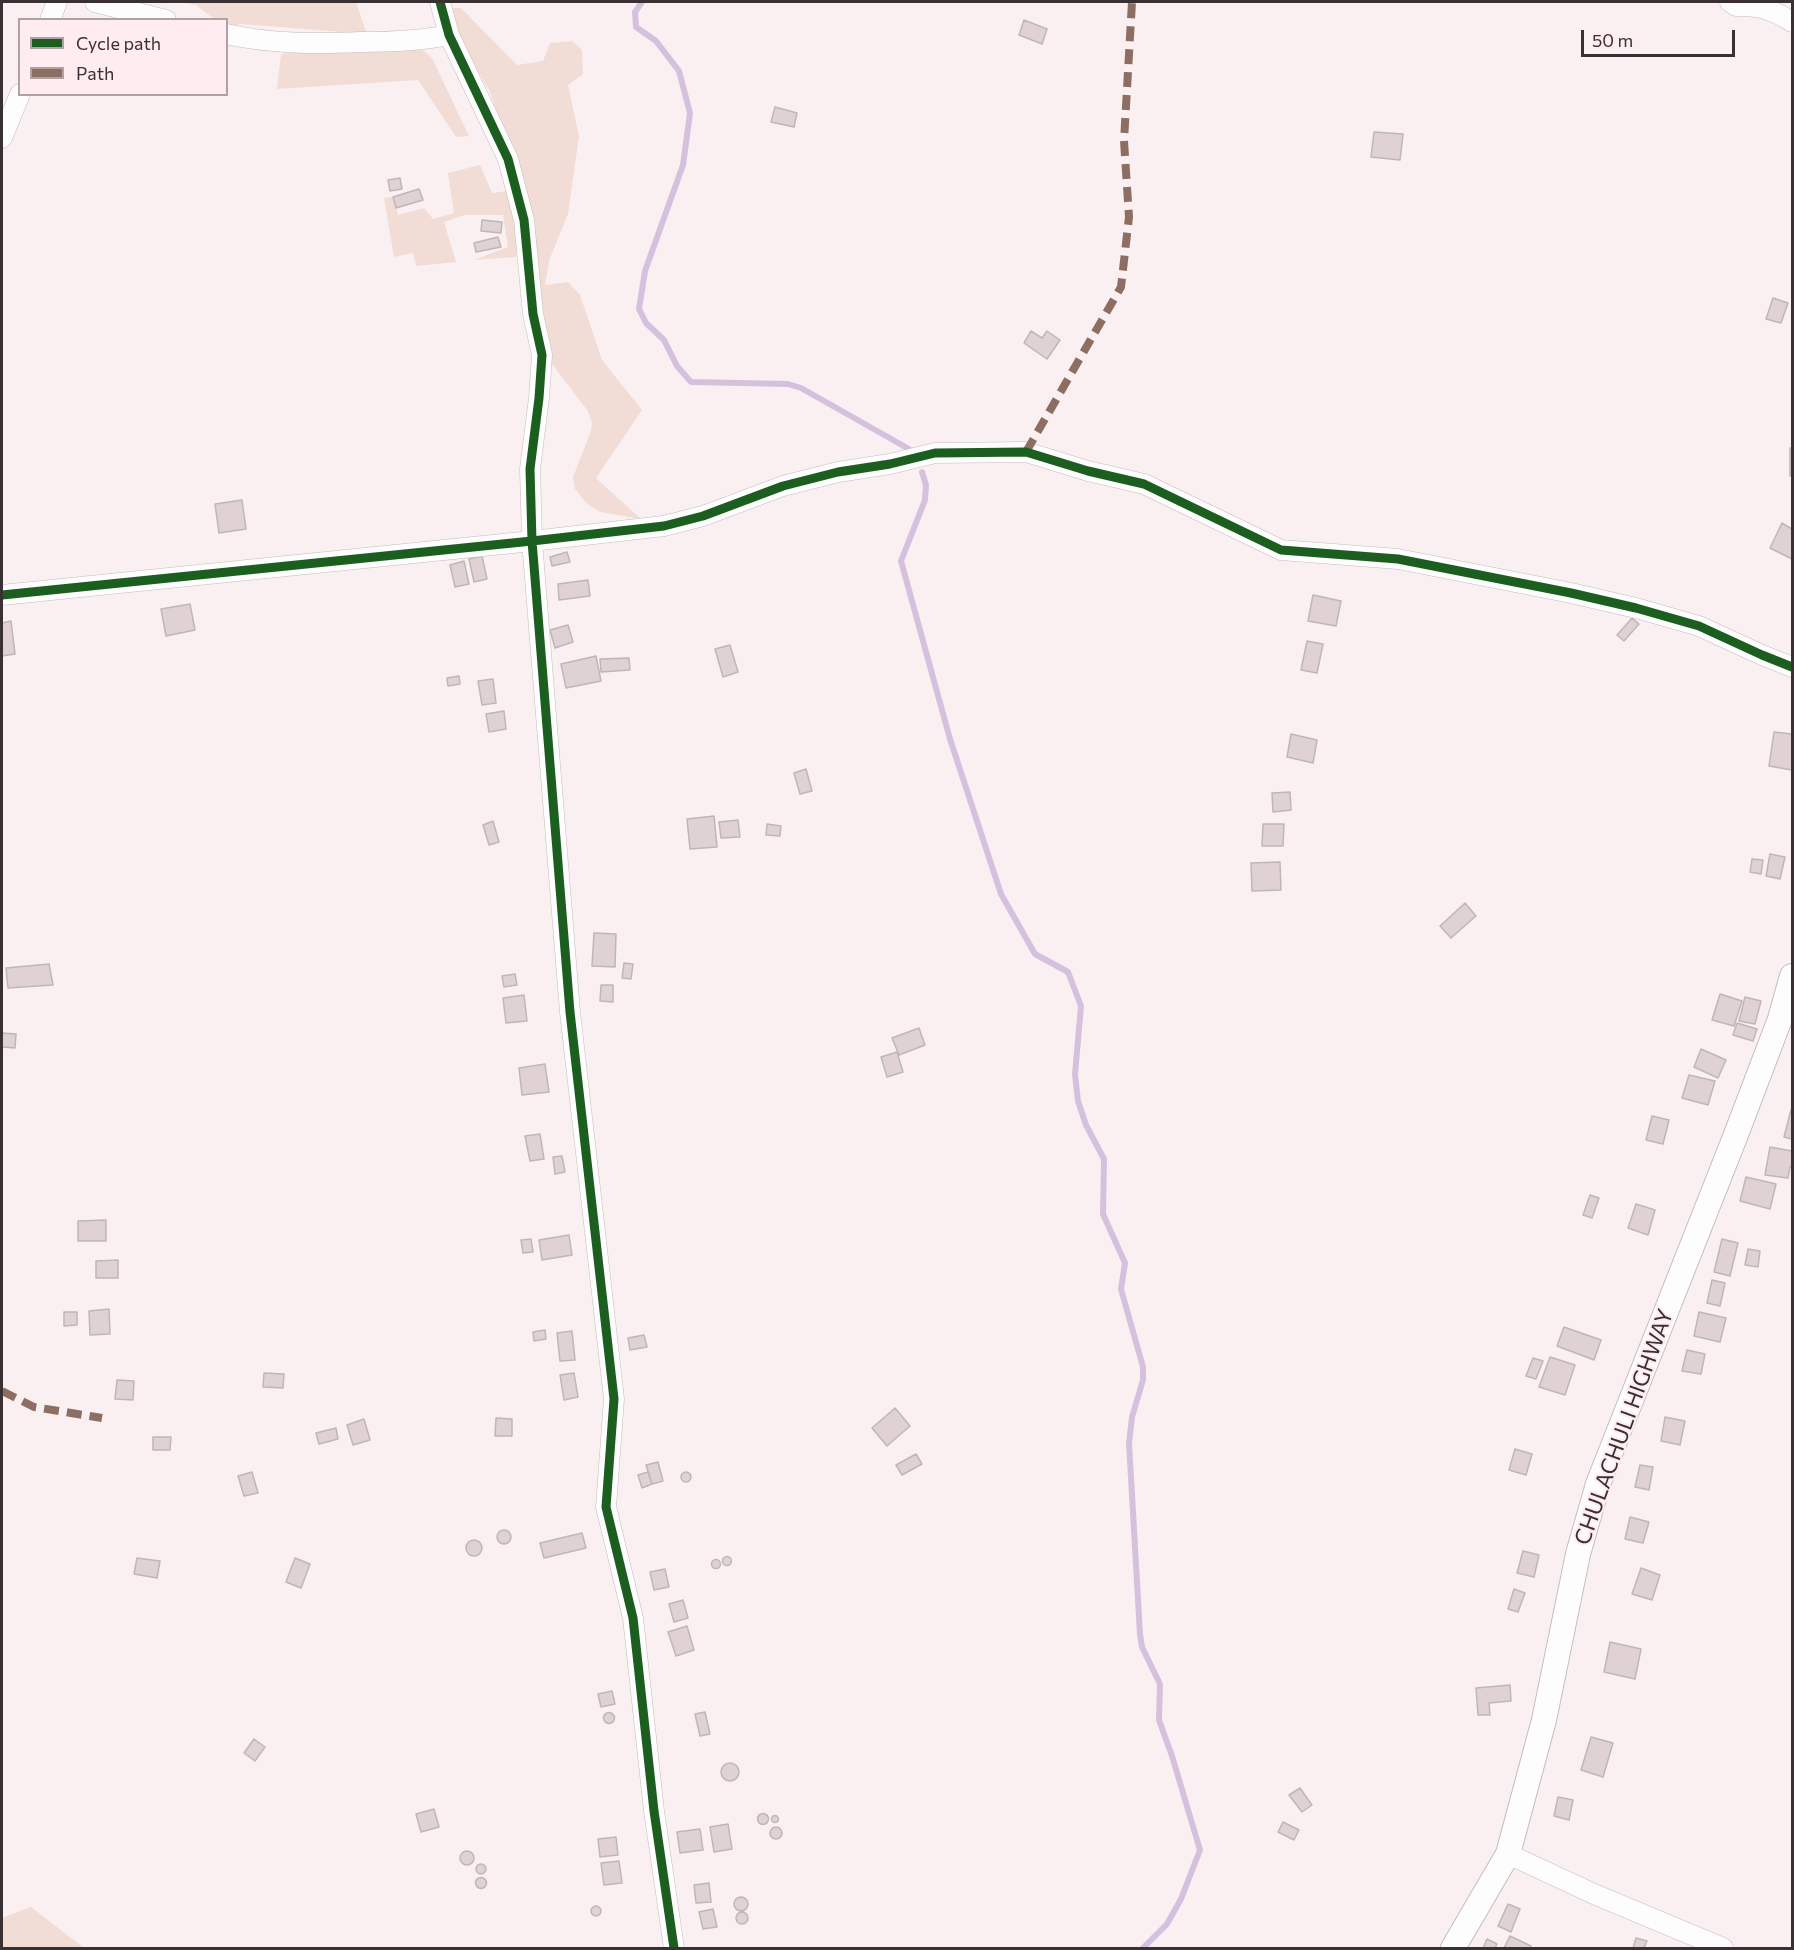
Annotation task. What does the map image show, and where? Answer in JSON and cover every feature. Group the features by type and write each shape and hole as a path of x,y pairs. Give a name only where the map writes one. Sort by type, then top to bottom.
{"street":[{"path":"51,18 57,2"},
{"path":"95,2 158,18"},
{"path":"440,2 449,35 508,159 524,220 533,314 542,355 530,469 532,541 570,1012 614,1399 606,1507 633,1617 654,1811 674,1948"},
{"path":"1730,2 1736,6 1752,5 1777,12 1792,22"},
{"path":"228,34 278,42 315,44 418,41 449,35"},
{"path":"2,138 19,96"},
{"path":"2,595 664,526 703,516 783,486 838,472 890,464 935,453 1026,452 1088,471 1144,484 1281,550 1398,559 1571,593 1699,626 1792,667"},
{"name":"CHULACHULI HIGHWAY","path":"1453,1948 1508,1854 1544,1720 1578,1554 1598,1484 1749,1101 1780,1019 1792,976"},
{"path":"1508,1854 1594,1894 1723,1948"}],"shaded area":[{"path":"179,2 356,2 367,34 241,24 231,26 228,25 228,18 213,18 196,5"},
{"path":"446,8 461,8 517,65 543,61 550,43 572,41 582,50 583,74 568,85 579,136 568,214 550,258 545,285 568,282 580,295 602,360 642,410 596,478 641,519 600,512 586,503 575,489 573,477 591,431 592,422 587,410 552,364 540,302 528,197 489,90 455,31"},
{"path":"415,46 432,58 469,136 456,137 418,80 277,89 281,54 333,48"},
{"path":"480,165 492,193 509,191 518,238 516,257 474,260 508,247 503,215 465,215 444,222 456,262 416,266 413,253 394,257 384,198 393,197 398,215 424,208 433,219 454,213 448,173"},
{"path":"31,1907 84,1948 2,1948 2,1918"}],"building":[{"path":"1024,20 1047,29 1042,44 1019,35"},
{"path":"775,107 797,113 794,127 771,122"},
{"path":"1374,132 1403,134 1400,160 1371,157"},
{"path":"400,178 402,189 390,191 388,180"},
{"path":"419,189 423,200 396,208 393,197"},
{"path":"482,220 502,222 501,233 481,231"},
{"path":"498,237 501,247 476,252 474,243"},
{"path":"1773,298 1788,303 1781,323 1766,319"},
{"path":"1031,331 1042,338 1047,331 1060,340 1047,359 1024,343"},
{"path":"1790,448 1792,448 1792,476 1790,476"},
{"path":"242,500 246,529 219,533 215,504"},
{"path":"1782,523 1792,529 1792,559 1770,548"},
{"path":"567,552 570,562 552,566 550,557"},
{"path":"482,556 487,579 474,582 469,559"},
{"path":"464,561 469,584 455,587 450,565"},
{"path":"588,580 590,596 559,600 558,584"},
{"path":"1313,595 1341,601 1336,626 1308,621"},
{"path":"190,604 195,630 166,636 161,609"},
{"path":"1632,618 1639,624 1624,641 1617,635"},
{"path":"11,621 15,654 2,656 2,623"},
{"path":"568,625 573,642 555,648 550,630"},
{"path":"1307,641 1323,644 1317,673 1301,670"},
{"path":"730,645 738,672 723,677 715,649"},
{"path":"596,656 601,681 566,688 561,664"},
{"path":"629,658 630,670 601,672 600,659"},
{"path":"459,676 460,684 448,686 447,678"},
{"path":"493,679 496,703 482,705 478,681"},
{"path":"504,711 506,729 489,732 486,714"},
{"path":"1774,732 1792,734 1792,770 1769,766"},
{"path":"1291,734 1317,740 1313,763 1287,757"},
{"path":"806,769 812,791 800,794 794,773"},
{"path":"1290,792 1291,810 1273,812 1272,793"},
{"path":"714,816 717,847 690,849 687,819"},
{"path":"738,820 740,837 721,838 719,822"},
{"path":"493,821 499,842 489,845 483,825"},
{"path":"767,824 781,826 780,836 766,835"},
{"path":"1263,824 1284,824 1283,846 1262,846"},
{"path":"1770,854 1785,857 1780,879 1766,876"},
{"path":"1752,859 1763,860 1761,874 1750,872"},
{"path":"1280,862 1281,890 1252,891 1251,863"},
{"path":"1465,903 1476,916 1451,938 1440,926"},
{"path":"594,933 616,934 615,967 592,966"},
{"path":"624,963 633,964 631,979 622,978"},
{"path":"49,964 53,985 8,988 6,968"},
{"path":"515,974 517,985 504,987 502,976"},
{"path":"601,985 613,985 613,1002 600,1001"},
{"path":"1720,994 1742,1001 1734,1026 1712,1020"},
{"path":"524,995 527,1021 506,1023 503,998"},
{"path":"1745,997 1761,1001 1755,1024 1739,1021"},
{"path":"1737,1023 1757,1029 1753,1041 1733,1035"},
{"path":"919,1028 925,1045 899,1055 892,1038"},
{"path":"2,1033 16,1034 15,1048 2,1047"},
{"path":"1701,1049 1726,1060 1718,1078 1694,1067"},
{"path":"897,1052 903,1072 887,1077 881,1057"},
{"path":"545,1064 549,1092 522,1095 519,1068"},
{"path":"1689,1075 1715,1081 1708,1105 1682,1098"},
{"path":"1792,1111 1792,1139 1784,1137"},
{"path":"1652,1116 1669,1120 1663,1144 1646,1140"},
{"path":"540,1134 544,1159 530,1161 525,1136"},
{"path":"1770,1147 1792,1151 1792,1167 1790,1167 1788,1178 1765,1175"},
{"path":"562,1156 565,1172 555,1174 553,1157"},
{"path":"1746,1177 1776,1184 1770,1209 1740,1201"},
{"path":"1590,1195 1599,1198 1592,1218 1583,1215"},
{"path":"1636,1204 1655,1210 1648,1235 1628,1228"},
{"path":"106,1220 106,1241 78,1241 78,1221"},
{"path":"569,1235 572,1255 542,1260 539,1240"},
{"path":"531,1239 533,1252 523,1253 521,1240"},
{"path":"1722,1239 1738,1243 1730,1276 1714,1272"},
{"path":"1748,1249 1760,1251 1758,1267 1745,1265"},
{"path":"118,1260 118,1278 96,1278 96,1261"},
{"path":"1712,1280 1725,1283 1720,1306 1707,1303"},
{"path":"109,1309 110,1334 90,1335 89,1311"},
{"path":"64,1312 77,1312 77,1325 64,1326"},
{"path":"1699,1312 1726,1318 1720,1342 1694,1336"},
{"path":"1564,1327 1601,1340 1594,1360 1557,1346"},
{"path":"545,1330 546,1339 534,1341 533,1332"},
{"path":"572,1331 575,1360 560,1361 557,1333"},
{"path":"644,1335 647,1347 630,1350 628,1338"},
{"path":"1687,1350 1705,1354 1701,1374 1682,1371"},
{"path":"1550,1357 1575,1365 1565,1395 1539,1387"},
{"path":"1533,1358 1543,1361 1536,1379 1526,1376"},
{"path":"264,1373 284,1374 283,1388 263,1387"},
{"path":"574,1373 578,1397 564,1400 560,1375"},
{"path":"117,1380 134,1381 133,1400 115,1399"},
{"path":"895,1408 910,1426 887,1446 872,1428"},
{"path":"1665,1417 1685,1421 1680,1445 1661,1441"},
{"path":"496,1418 512,1419 512,1436 495,1436"},
{"path":"364,1419 370,1440 353,1445 347,1425"},
{"path":"336,1428 338,1439 319,1444 316,1433"},
{"path":"153,1437 171,1437 170,1450 153,1450"},
{"path":"1515,1449 1532,1454 1526,1475 1509,1470"},
{"path":"916,1454 922,1464 902,1475 896,1465"},
{"path":"658,1462 663,1481 652,1484 646,1465"},
{"path":"1640,1465 1653,1467 1649,1490 1635,1487"},
{"path":"252,1472 258,1493 244,1496 238,1476"},
{"path":"648,1472 652,1484 642,1488 638,1475"},
{"path":"686,1472 690,1473 690,1481 686,1482 682,1481 681,1477 682,1473"},
{"path":"1630,1517 1649,1522 1643,1543 1625,1539"},
{"path":"504,1530 509,1532 511,1537 509,1542 504,1544 499,1542 497,1537 499,1532"},
{"path":"582,1533 586,1548 544,1558 540,1543"},
{"path":"471,1540 477,1540 482,1548 480,1554 471,1556 466,1551 466,1545"},
{"path":"1523,1551 1539,1555 1534,1577 1517,1573"},
{"path":"727,1556 732,1561 727,1566 722,1561"},
{"path":"137,1558 160,1561 157,1578 134,1574"},
{"path":"295,1558 310,1564 301,1588 286,1582"},
{"path":"716,1560 720,1564 716,1568 712,1564"},
{"path":"1641,1568 1660,1575 1652,1600 1632,1594"},
{"path":"665,1569 669,1587 654,1590 650,1572"},
{"path":"1514,1589 1525,1593 1518,1612 1508,1609"},
{"path":"683,1600 688,1618 674,1622 669,1604"},
{"path":"687,1626 694,1650 676,1656 668,1632"},
{"path":"1610,1642 1641,1649 1635,1679 1604,1672"},
{"path":"1510,1685 1511,1701 1489,1703 1490,1715 1478,1715 1476,1688"},
{"path":"612,1691 615,1704 601,1707 598,1694"},
{"path":"705,1712 710,1734 700,1736 695,1714"},
{"path":"609,1713 613,1714 613,1722 609,1723 605,1722 604,1718 605,1714"},
{"path":"1591,1737 1613,1743 1603,1777 1581,1770"},
{"path":"254,1739 265,1747 255,1761 244,1753"},
{"path":"726,1763 734,1763 739,1768 737,1779 726,1781 721,1776 721,1768"},
{"path":"1300,1788 1312,1805 1302,1812 1289,1795"},
{"path":"1558,1797 1573,1800 1569,1820 1554,1816"},
{"path":"434,1809 439,1827 421,1832 416,1814"},
{"path":"763,1813 769,1819 763,1825 757,1819"},
{"path":"775,1815 779,1819 775,1823 771,1819"},
{"path":"1283,1822 1299,1830 1294,1840 1278,1832"},
{"path":"728,1824 732,1849 714,1852 710,1827"},
{"path":"776,1827 782,1833 776,1839 770,1833"},
{"path":"700,1829 703,1850 680,1853 677,1832"},
{"path":"616,1837 618,1855 600,1857 598,1839"},
{"path":"464,1851 470,1851 474,1858 470,1865 464,1865 460,1861 460,1855"},
{"path":"619,1861 622,1883 604,1885 601,1863"},
{"path":"481,1864 485,1865 485,1873 481,1874 477,1873 476,1869 477,1865"},
{"path":"481,1877 487,1883 481,1889 475,1883"},
{"path":"709,1883 711,1902 696,1903 694,1885"},
{"path":"741,1897 746,1899 748,1904 746,1909 741,1911 736,1909 734,1904 736,1899"},
{"path":"1508,1904 1520,1909 1511,1932 1498,1926"},
{"path":"596,1906 600,1907 600,1915 596,1916 592,1915 591,1911 592,1907"},
{"path":"713,1909 717,1927 703,1929 699,1912"},
{"path":"742,1912 748,1918 742,1924 736,1918"},
{"path":"1510,1936 1531,1946 1530,1948 1504,1948"},
{"path":"1636,1938 1647,1941 1644,1948 1633,1948"},
{"path":"1487,1939 1497,1944 1495,1948 1483,1948"}],"waterway":[{"path":"642,2 635,12 636,27 656,41 679,71 690,113 683,165 645,271 639,309 646,323 664,340 677,366 691,382 788,384 801,388 909,449"},
{"path":"922,472 926,485 925,500 901,561 950,739 1001,894 1035,954 1068,972 1081,1006 1075,1074 1078,1101 1086,1125 1104,1159 1103,1214 1125,1263 1121,1289 1143,1367 1143,1380 1132,1417 1129,1443 1140,1634 1142,1647 1160,1684 1159,1720 1200,1850 1181,1899 1167,1924 1143,1948"}],"marked path":[{"path":"1026,452 1121,287 1129,217 1124,141 1132,2"},
{"path":"2,1391 34,1407 102,1418"}],"cycle path":[{"path":"440,2 449,35 508,159 524,220 533,314 542,355 530,469 532,541 570,1012 614,1399 606,1507 633,1618 654,1811 674,1948"},
{"path":"2,595 664,526 703,516 783,486 838,472 890,464 935,453 1026,452 1088,471 1144,484 1281,550 1398,559 1571,593 1699,626 1792,667"}]}
